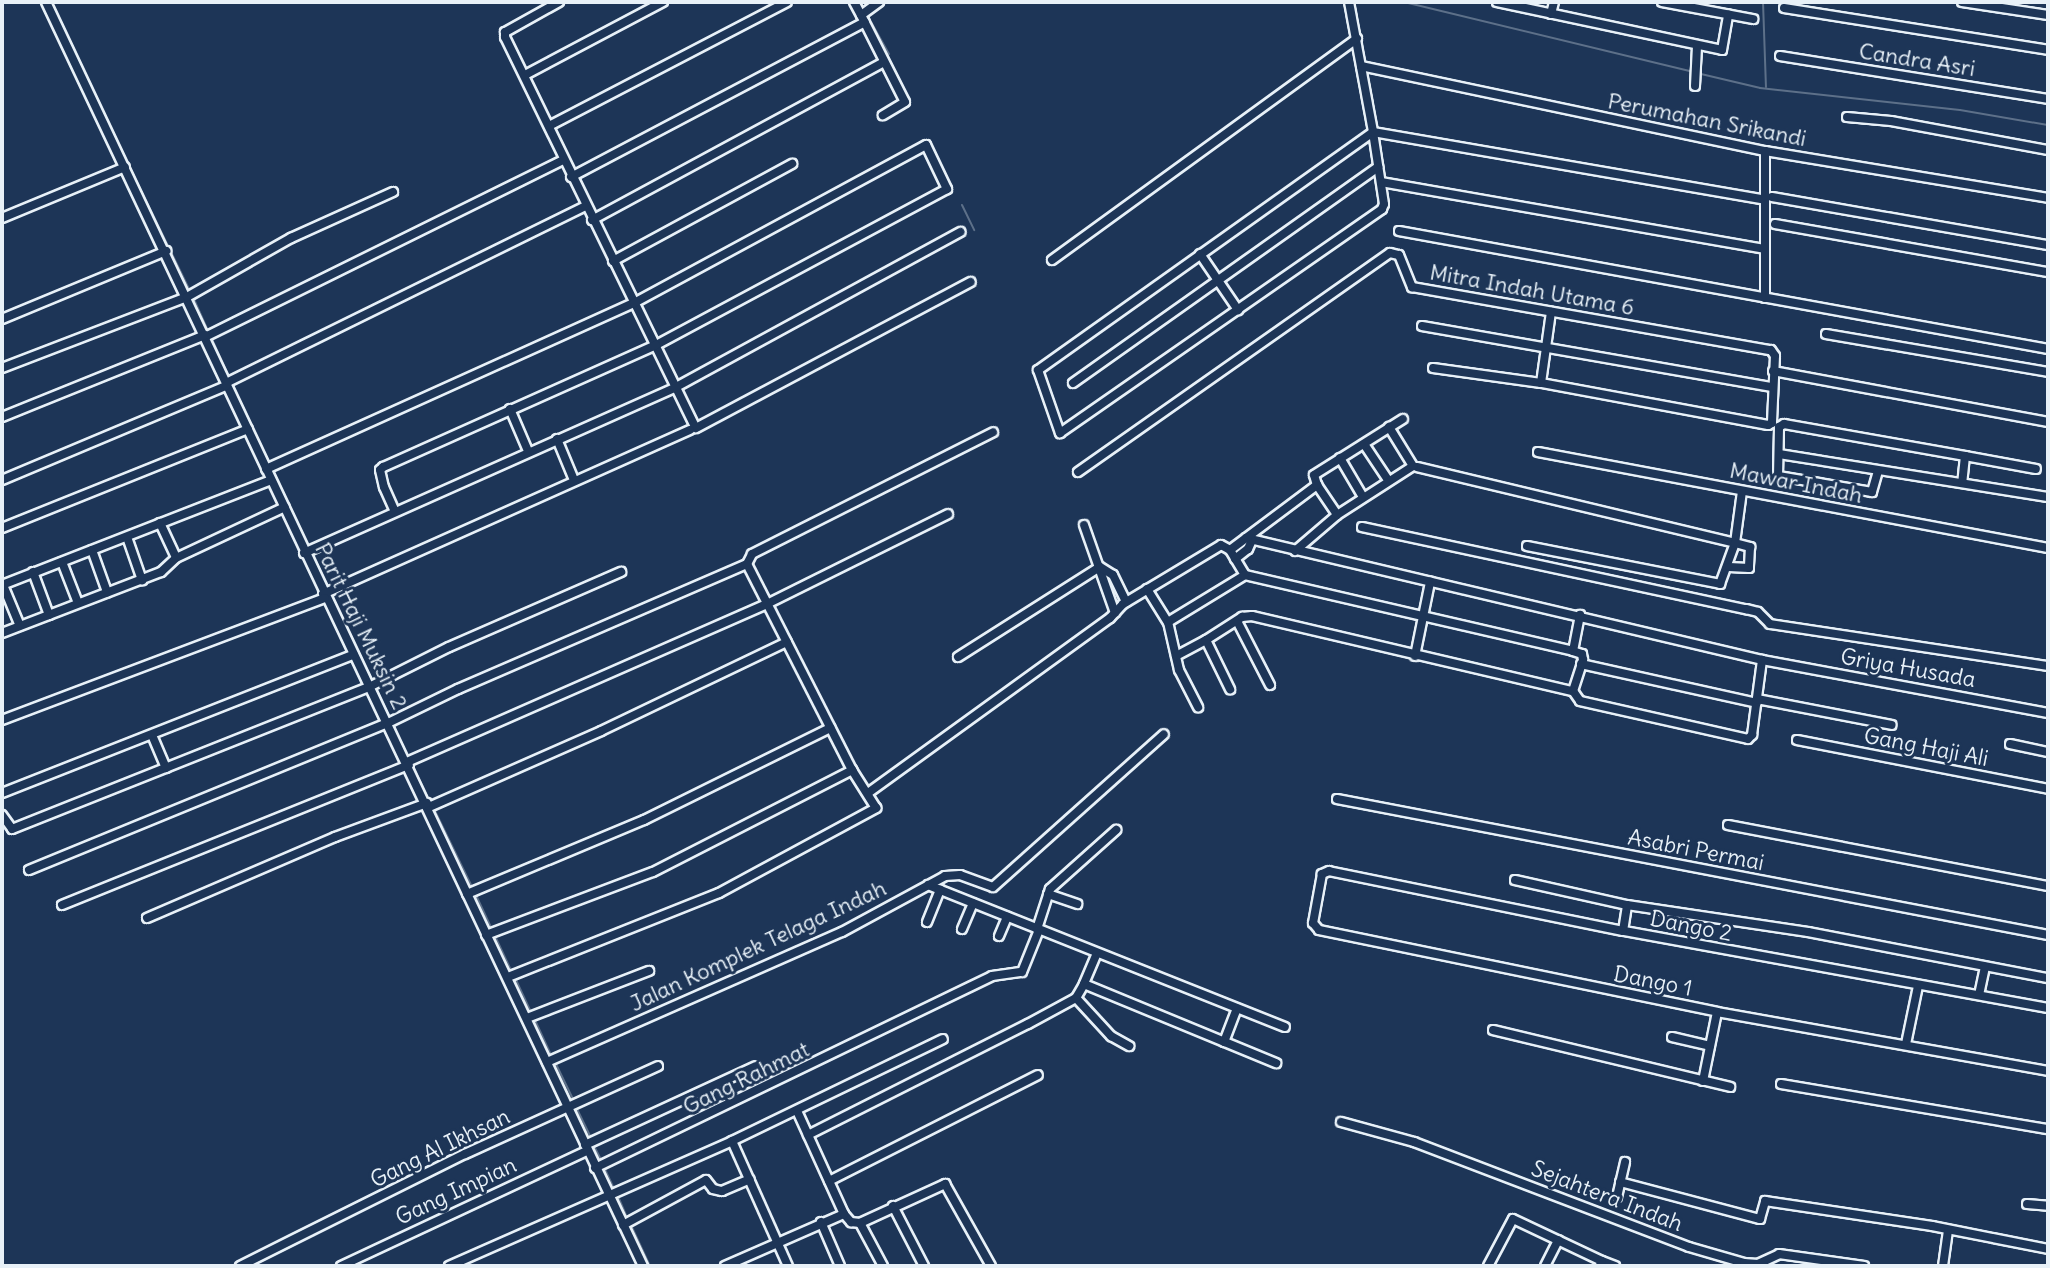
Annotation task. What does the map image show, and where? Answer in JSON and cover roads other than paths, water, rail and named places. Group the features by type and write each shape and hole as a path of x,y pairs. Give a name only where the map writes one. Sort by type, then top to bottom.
{"street":[{"name":"Parit Haji Muksin 2","path":"46,2 205,336 230,382 304,553 428,805 486,935 527,1018 552,1060 586,1148 609,1196 628,1223 643,1266"},
{"path":"559,2 505,32 571,177 696,428 971,282"},
{"path":"525,75 663,2"},
{"path":"549,126 787,2"},
{"path":"854,2 864,15 905,102 883,115"},
{"path":"571,177 864,15 879,2"},
{"path":"1349,2 1357,38 1361,66 1373,132 1381,182 1382,209 1060,433 1038,370 1373,132 2048,245"},
{"path":"1497,2 1722,50 1728,15"},
{"path":"1551,14 1554,2"},
{"path":"1662,2 1753,19"},
{"path":"1962,2 2048,15"},
{"path":"1784,8 2048,50"},
{"path":"1052,260 1357,38"},
{"path":"1695,86 1697,46"},
{"name":"Candra Asri","path":"1780,56 2048,99"},
{"path":"592,220 884,62"},
{"name":"Perumahan Srikandi","path":"1361,66 1765,151 2048,198"},
{"path":"1847,117 1902,123 2048,150"},
{"path":"266,469 634,303 926,145 949,186 656,345 380,470 395,512"},
{"path":"1765,151 1768,198 1764,249 1765,298"},
{"path":"2,417 205,336 563,160"},
{"path":"613,261 792,164"},
{"path":"2,218 125,167"},
{"path":"1073,383 1378,167"},
{"path":"1381,182 1764,249"},
{"path":"2,368 187,297 291,238 393,192"},
{"path":"2,480 230,382 585,206"},
{"path":"1775,224 2048,272"},
{"path":"1399,231 2048,349"},
{"path":"304,553 676,387 960,232"},
{"path":"2,319 166,251"},
{"name":"Mitra Indah Utama 6","path":"1078,472 1107,455 1390,253 1399,255 1412,287 1771,350 1775,356 1773,371"},
{"path":"1200,254 1238,310"},
{"path":"1541,383 1551,312"},
{"path":"1422,326 1771,387"},
{"path":"1826,334 2048,372"},
{"path":"1433,368 1541,383 1768,425 1772,423 1773,371 2048,422"},
{"path":"510,409 528,451"},
{"path":"1337,515 1314,475 1403,419"},
{"path":"1878,471 1874,491 1870,492 1778,476 1779,427 1784,424 2036,469"},
{"path":"1299,552 1337,515 1413,466 1389,427"},
{"path":"2,528 248,429"},
{"path":"2,720 324,596 690,430"},
{"path":"29,870 388,723 458,689 747,564 752,554 993,432"},
{"path":"557,439 574,480"},
{"path":"1364,444 1388,480"},
{"name":"Mawar Indah","path":"1538,452 2048,548"},
{"path":"1779,454 2048,497"},
{"path":"1962,483 1965,456"},
{"path":"1340,458 1363,497"},
{"path":"1417,467 1751,548 1751,565 1746,570 1729,567"},
{"path":"20,626 2,585 271,480"},
{"path":"1230,550 1249,539 1317,485"},
{"path":"1527,546 1720,584 1729,567 1735,543 1742,491"},
{"path":"2,633 161,572 176,558 285,507"},
{"path":"62,905 408,764 767,604 948,514"},
{"path":"160,523 176,558"},
{"path":"1084,525 1104,568 1126,602"},
{"path":"1362,527 1746,609 1758,612 1770,624 2048,666"},
{"path":"127,537 142,580"},
{"path":"1235,559 1248,549 1249,539"},
{"name":"Griya Husada","path":"1249,539 1762,660 2048,713"},
{"path":"868,793 1126,602 1221,545 1230,550 1245,575 1582,654 1573,691"},
{"path":"92,550 107,592"},
{"path":"62,562 78,603"},
{"path":"508,977 660,919 745,880 874,810 876,805 852,770 747,564"},
{"path":"1104,568 1115,613"},
{"path":"958,657 1104,568"},
{"path":"33,572 49,615"},
{"path":"2,815 12,829 369,687 449,647 621,572"},
{"path":"1168,622 1245,575"},
{"path":"1415,656 1430,582"},
{"path":"1147,589 1168,622 1176,656 1198,707"},
{"path":"1176,656 1248,615 1573,691 1580,701 1748,739 1752,736 1762,660"},
{"path":"1573,651 1580,615"},
{"path":"1237,621 1270,685"},
{"path":"1206,640 1230,689"},
{"path":"147,918 335,837 428,805 601,731 787,642"},
{"path":"2,793 354,654"},
{"path":"1581,664 1757,701 1892,725"},
{"path":"467,894 634,825 830,728"},
{"name":"Jalan Komplek Telaga Indah","path":"552,1060 828,938 954,874 986,887 996,885 1164,734"},
{"path":"152,735 166,768"},
{"name":"Gang Haji Ali","path":"1797,740 2048,789"},
{"path":"2010,744 2048,752"},
{"path":"486,935 663,867 852,770"},
{"name":"Asabri Permai","path":"1337,799 2048,935"},
{"path":"1728,825 2048,886"},
{"path":"1038,929 1048,894 1116,830"},
{"name":"Dango 2","path":"1329,871 1623,931 2048,1008"},
{"name":"Dango 1","path":"1329,871 1322,874 1313,923 1317,930 1717,1012 2048,1071"},
{"path":"1515,880 1627,905 1808,932 2048,978"},
{"path":"928,885 1285,1027"},
{"path":"927,922 940,890"},
{"path":"1048,894 1077,904"},
{"path":"962,929 973,903"},
{"path":"1623,931 1627,905"},
{"path":"999,936 1007,917"},
{"name":"Gang Rahmat","path":"595,1168 992,976 1022,972 1038,929"},
{"path":"808,1135 1076,998 1097,953"},
{"path":"1979,995 1985,967"},
{"path":"527,1018 649,971"},
{"path":"1084,984 1276,1063"},
{"path":"1906,1044 1918,986"},
{"path":"1076,998 1111,1036 1129,1046"},
{"path":"1224,1042 1237,1008"},
{"path":"1703,1081 1717,1012"},
{"path":"1493,1030 1730,1087"},
{"path":"1672,1037 1710,1046"},
{"path":"449,1266 732,1141 943,1039"},
{"name":"Gang Al Ikhsan","path":"240,1266 658,1066"},
{"name":"Gang Impian","path":"341,1266 756,1066"},
{"path":"829,1181 1038,1075"},
{"path":"1781,1084 2048,1129"},
{"path":"797,1111 844,1214 851,1222 860,1223 947,1184 991,1266"},
{"name":"Sejahtera Indah","path":"1341,1122 1414,1142 1689,1247 1744,1263 1758,1264 1779,1254 1864,1266"},
{"path":"732,1141 788,1266"},
{"path":"1617,1197 1625,1162"},
{"path":"628,1223 706,1180 716,1191 722,1191 750,1179"},
{"path":"1620,1182 1760,1219 1765,1201 2048,1249"},
{"path":"2027,1204 2048,1206"},
{"path":"893,1206 924,1266"},
{"path":"725,1266 844,1214"},
{"path":"1488,1266 1513,1219 1601,1264 1615,1266"},
{"path":"821,1222 840,1266"},
{"path":"860,1223 883,1266"},
{"path":"1943,1266 1948,1230"},
{"path":"1545,1266 1558,1240"}],"waterway":[{"path":"1404,2 1694,72"},
{"path":"1763,2 1766,87"},
{"path":"866,13 889,54"},
{"path":"1701,74 1760,88 1960,110 2048,125"},
{"path":"93,92 190,291"},
{"path":"962,205 974,230"},
{"path":"193,297 208,331"},
{"path":"211,337 230,379"},
{"path":"232,384 270,466"},
{"path":"298,526 309,549"},
{"path":"312,555 328,589"},
{"path":"331,595 373,682"},
{"path":"376,688 389,716"},
{"path":"412,764 430,802"},
{"path":"434,809 472,887"},
{"path":"475,893 491,928"},
{"path":"495,936 511,971"},
{"path":"516,980 531,1012"},
{"path":"534,1018 551,1055"},
{"path":"555,1062 573,1099"},
{"path":"576,1107 591,1138"},
{"path":"593,1144 601,1160"},
{"path":"603,1165 614,1189"},
{"path":"617,1194 627,1218"},
{"path":"630,1223 650,1266"}]}
